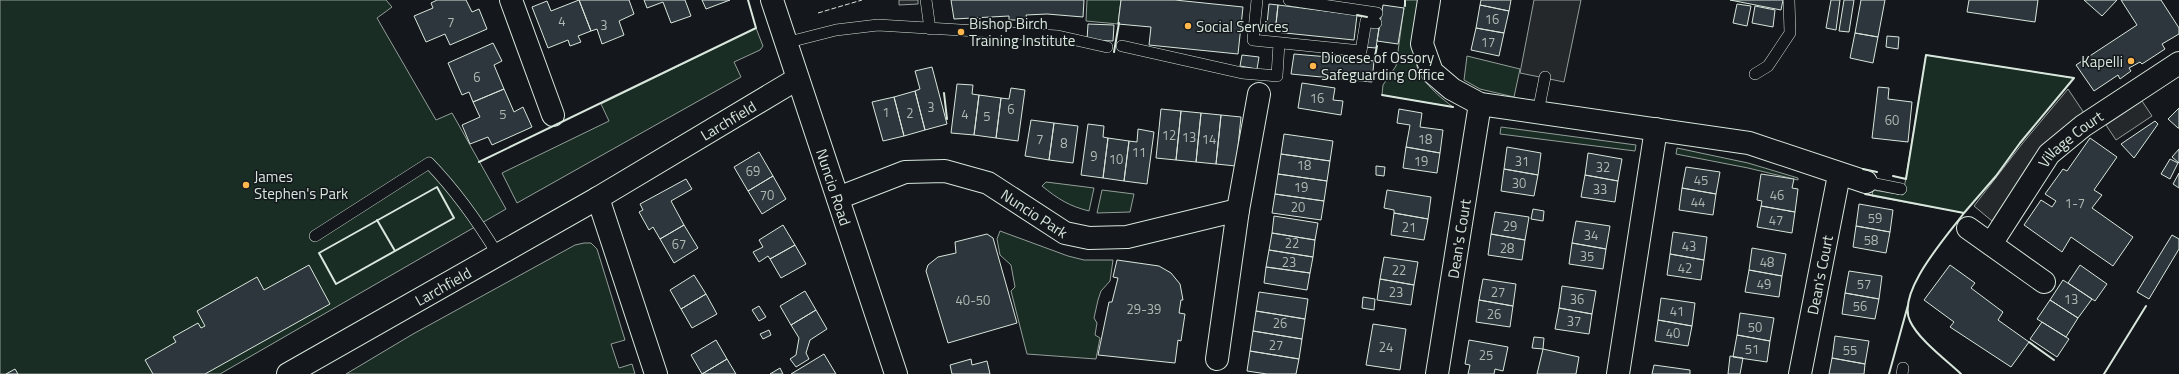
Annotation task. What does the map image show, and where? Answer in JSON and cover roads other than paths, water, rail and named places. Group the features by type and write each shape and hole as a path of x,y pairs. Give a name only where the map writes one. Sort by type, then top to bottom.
{"street":[{"path":"512,0 553,115"},
{"name":"Nuncio Road","path":"772,0 896,374"},
{"path":"1429,0 1422,44 1432,72 1452,89 1480,104 1749,143 1809,162 1839,175 1866,182"},
{"name":"Village Court","path":"1991,244 2049,154 2083,126 2179,63"},
{"name":"Larchfield","path":"288,374 598,198 797,79"},
{"path":"1217,359 1238,210 1259,94"},
{"name":"Dean's Court","path":"1437,374 1480,104"},
{"path":"1618,374 1656,129"},
{"name":"Nuncio Park","path":"838,198 905,172 945,171 988,184 1065,232 1089,238 1126,237 1238,210"},
{"name":"Dean's Court","path":"1800,374 1839,175"},
{"path":"598,198 656,374"},
{"path":"1968,228 2044,282"}],"lane":[{"path":"926,0 930,29"},
{"path":"1257,0 1253,40 1361,51 1366,22 1376,18 1289,0"},
{"path":"1755,74 1768,66 1790,33 1789,0"},
{"path":"785,43 836,30 878,25 1058,36 1107,47"},
{"path":"1122,46 1242,73 1277,76 1279,43"},
{"path":"1538,112 1545,77"},
{"path":"315,236 429,163 446,181 478,222 498,255"},
{"path":"1866,182 1901,189"}],"place":[{"name":"Social Services","path":"1188,26"},
{"name":"Bishop Birch Training Institute","path":"961,32"},
{"name":"Kapelli","path":"2131,61"},
{"name":"Diocese of Ossory Safeguarding Office","path":"1313,66"},
{"name":"James Stephen's Park","path":"246,185"}]}
